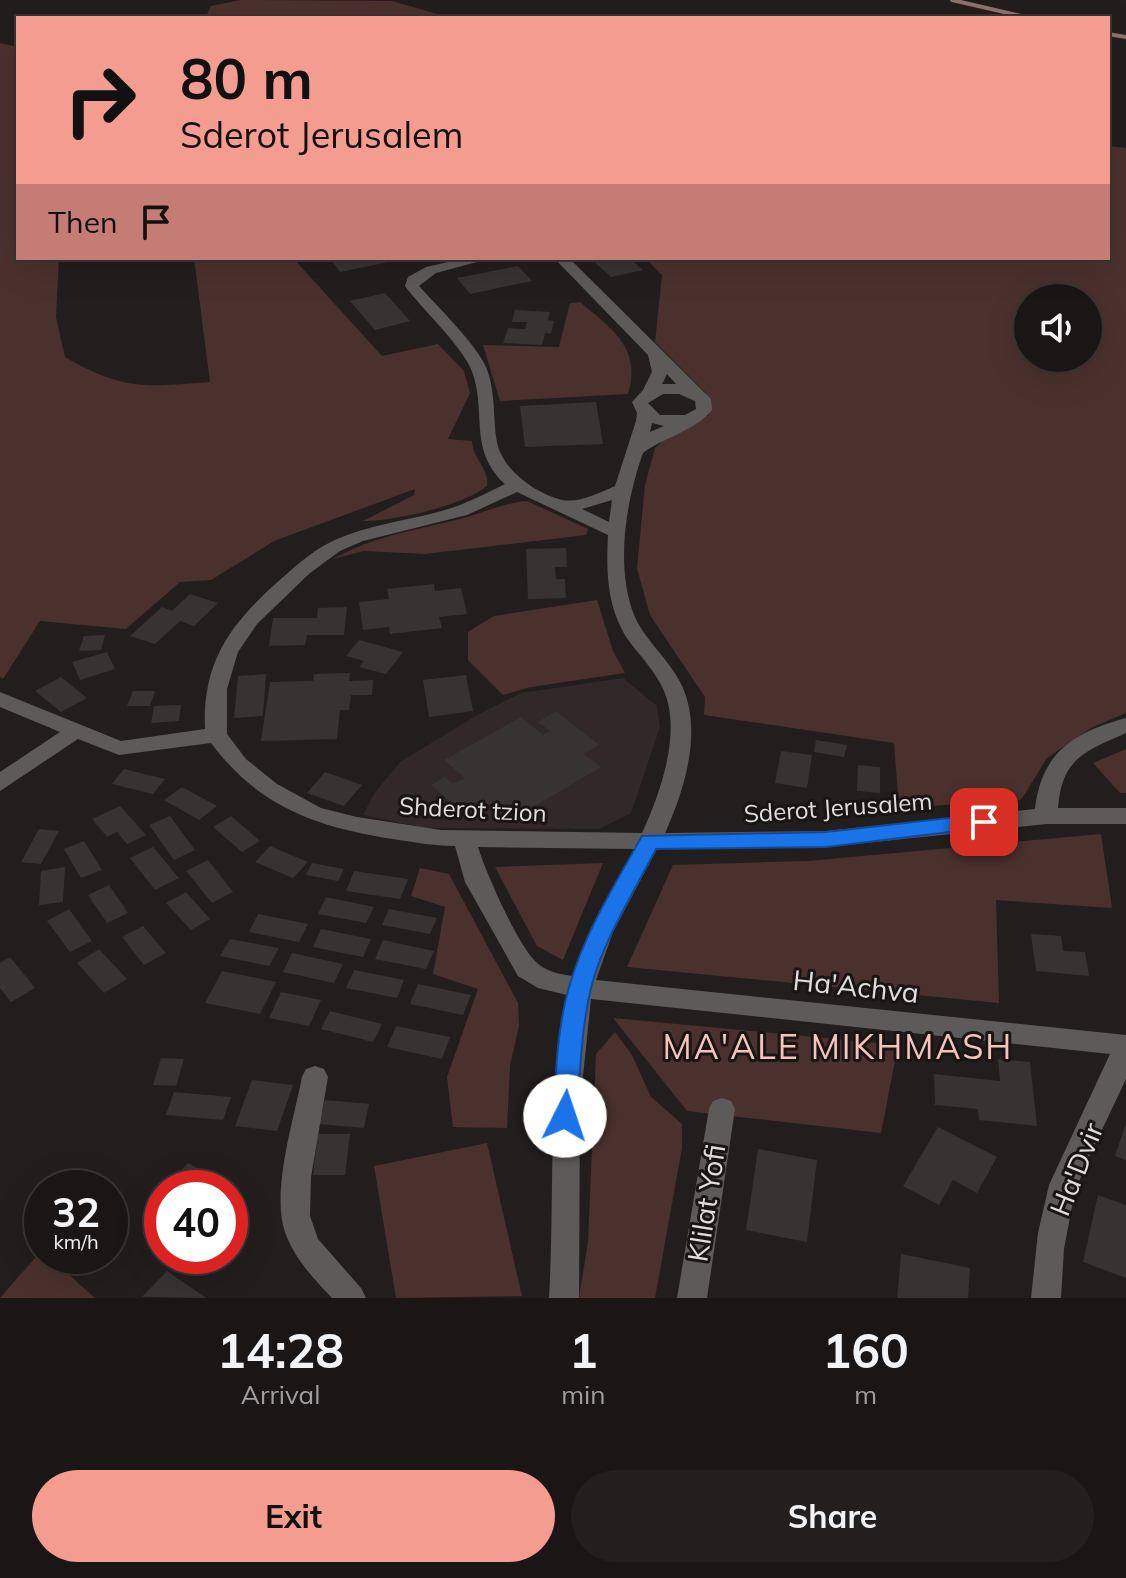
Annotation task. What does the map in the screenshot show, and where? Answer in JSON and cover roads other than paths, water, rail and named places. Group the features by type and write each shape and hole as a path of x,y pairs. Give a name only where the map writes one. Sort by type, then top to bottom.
{"street":[{"path":"476,260 431,270 413,280 412,286 477,364 487,393 490,450 517,485 618,533"},
{"path":"563,260 703,399 704,410 692,419 664,429 638,449"},
{"path":"564,1298 567,1260 565,1116 570,1047 580,988 595,945 650,841 676,764 681,712 674,689 635,635 621,606 618,533 624,489 638,449 645,413 640,402 650,393 660,372 655,354"},
{"path":"650,393 669,388 697,394"},
{"path":"645,413 661,420 692,419"},
{"path":"0,699 119,748 216,735 214,693 231,644 259,609 297,574 341,543 382,529 459,512 517,485"},
{"path":"560,504 591,503 624,489"},
{"path":"1046,816 1047,782 1056,764 1075,749 1126,725"},
{"path":"0,783 74,732"},
{"name":"Shderot tzion","path":"216,735 238,764 269,789 314,814 441,838 650,841"},
{"name":"Sderot Jerusalem","path":"650,841 826,839 1046,816 1126,816"},
{"name":"Ha'Achva","path":"463,836 477,882 527,969 547,981 580,988 1126,1045"},
{"name":"Ha'Dvir","path":"1046,1298 1054,1219 1069,1170 1109,1092 1126,1045"},
{"path":"315,1077 298,1178 298,1229 321,1264 351,1298"},
{"name":"Klilat Yofi","path":"692,1298 707,1188 722,1109"}],"waterway":[{"path":"952,0 1021,16"},
{"path":"1110,34 1126,37"}],"district":[{"name":"MA'ALE MIKHMASH","path":"838,1046"}]}
